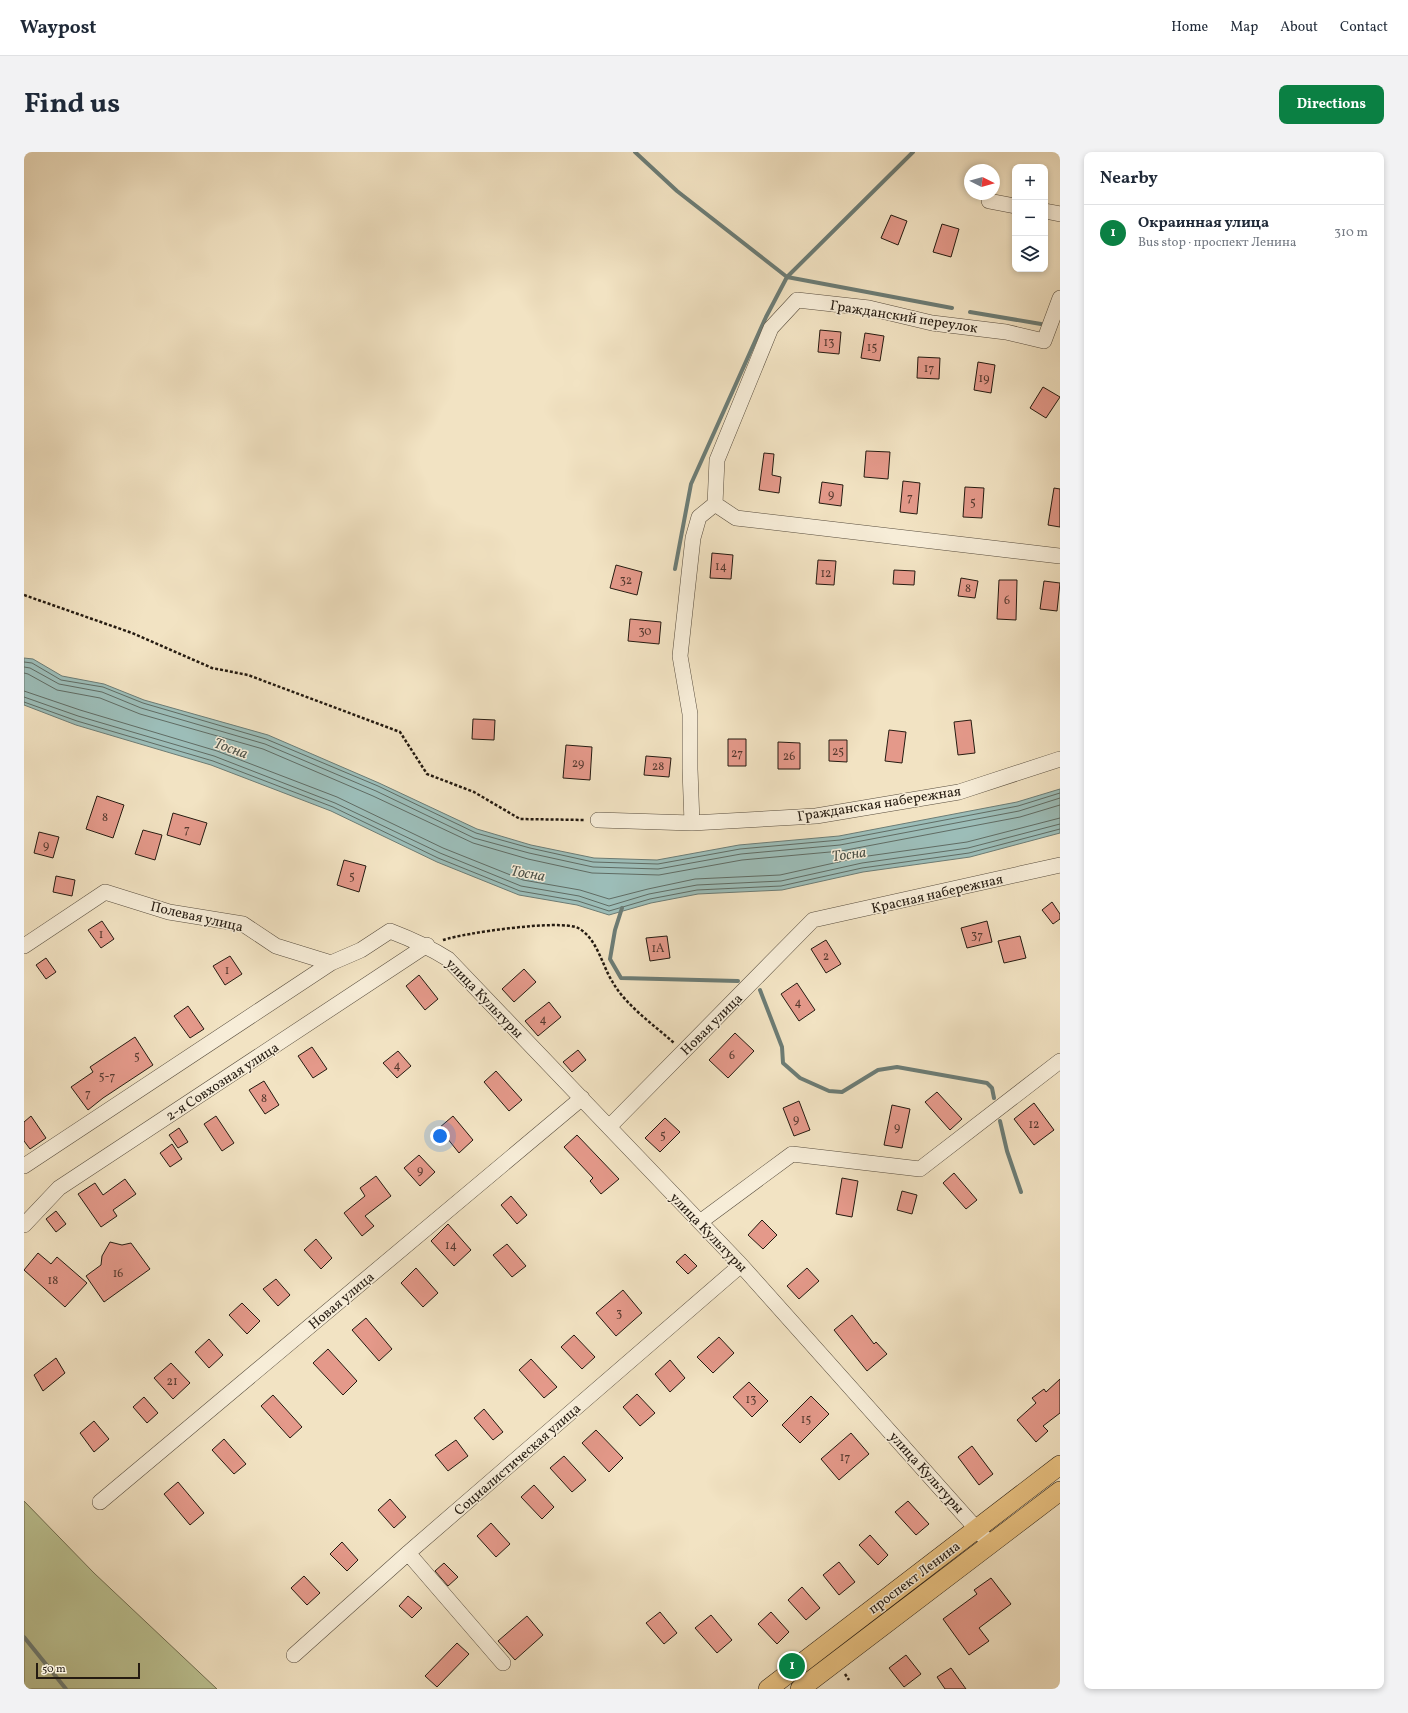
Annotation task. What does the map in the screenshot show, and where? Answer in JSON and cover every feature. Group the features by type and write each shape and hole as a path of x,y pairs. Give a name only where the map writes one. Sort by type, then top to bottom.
{"main road":[{"name":"проспект Ленина","path":"768,1689 1060,1465"},
{"name":"проспект Ленина","path":"800,1689 1060,1491"}],"street":[{"path":"989,201 1012,205"},
{"path":"1048,212 1060,214"},
{"name":"Гражданский переулок","path":"715,504 717,460 771,328 797,300 869,308 932,323 1006,332 1044,341 1060,298"},
{"path":"692,823 690,714 680,656 693,538 699,517 715,504 736,518 1060,556"},
{"name":"Гражданская набережная","path":"598,820 692,823 816,816 952,793 1060,759"},
{"name":"Красная набережная","path":"813,920 1060,865"},
{"name":"Полевая улица","path":"24,946 105,892 169,912 243,924 276,946 331,963"},
{"name":"Новая улица","path":"609,1127 813,920"},
{"name":"улица Культуры","path":"331,963 361,950 390,931 427,945 448,959 741,1264 990,1544"},
{"name":"2-я Совхозная улица","path":"24,1225 59,1188 427,945"},
{"path":"24,1166 331,963"},
{"path":"700,1222 792,1154 920,1169 1060,1061"},
{"name":"Новая улица","path":"100,1502 582,1098"},
{"name":"Социалистическая улица","path":"294,1655 408,1553 741,1264"},
{"path":"408,1553 503,1663"}],"path":[{"path":"24,595 132,633 212,668 248,675 400,732 427,774 474,792 520,819 598,820"},
{"path":"427,945 452,937 483,931 567,925 579,928 593,943 612,982 624,998 684,1051"}],"green space":[{"path":"24,1501 94,1573 217,1689 24,1689"}],"water":[{"name":"Тосна","path":"24,658 33,659 62,676 104,684 144,700 268,735 379,783 477,829 531,845 594,858 657,860 739,845 839,836 1017,802 1060,789 1060,833 970,857 863,872 782,890 698,894 651,903 609,915 577,905 519,895 437,862 331,811 211,765 76,725 24,705"}],"building":[{"path":"891,215 907,221 898,245 881,238"},
{"path":"942,224 959,229 951,257 933,252"},
{"path":"820,330 841,332 839,354 818,352"},
{"path":"865,333 884,336 880,361 861,358"},
{"path":"918,357 940,358 939,379 917,378"},
{"path":"978,362 995,365 991,393 974,390"},
{"path":"1043,387 1060,397 1046,418 1030,408"},
{"path":"866,451 890,452 888,479 864,477"},
{"path":"764,453 774,454 772,475 781,477 779,493 759,490"},
{"path":"903,481 920,483 917,514 900,512"},
{"path":"822,482 843,485 841,506 819,503"},
{"path":"965,487 984,488 982,518 963,517"},
{"path":"1054,488 1060,489 1060,527 1048,525"},
{"path":"712,553 733,555 731,579 710,578"},
{"path":"818,560 836,561 834,585 816,584"},
{"path":"616,565 642,572 637,595 610,588"},
{"path":"894,570 915,571 914,585 893,584"},
{"path":"961,578 978,581 975,598 958,596"},
{"path":"999,580 1017,580 1016,620 997,619"},
{"path":"1044,581 1060,583 1057,611 1040,609"},
{"path":"630,619 661,622 659,644 628,641"},
{"path":"473,719 495,720 494,740 472,739"},
{"path":"971,720 975,753 958,755 954,722"},
{"path":"889,730 906,732 902,763 885,761"},
{"path":"728,739 746,739 746,766 728,766"},
{"path":"829,740 847,740 847,762 829,761"},
{"path":"778,742 800,743 800,769 778,769"},
{"path":"566,745 592,747 590,780 563,778"},
{"path":"646,756 671,758 669,777 644,775"},
{"path":"97,796 124,805 113,838 86,829"},
{"path":"173,813 207,823 200,845 167,835"},
{"path":"143,830 162,835 155,860 135,854"},
{"path":"39,832 59,837 53,858 34,853"},
{"path":"344,860 366,866 359,892 337,885"},
{"path":"56,876 75,880 72,896 53,892"},
{"path":"1052,902 1060,914 1060,919 1053,924 1042,910"},
{"path":"102,921 114,939 101,948 88,930"},
{"path":"987,921 992,942 967,948 961,928"},
{"path":"667,936 670,958 650,961 646,938"},
{"path":"1020,936 1026,958 1004,963 998,941"},
{"path":"826,940 841,964 826,973 811,949"},
{"path":"230,956 242,974 225,985 213,966"},
{"path":"46,958 56,972 46,979 36,965"},
{"path":"524,969 536,982 514,1002 502,989"},
{"path":"419,975 438,999 425,1010 406,986"},
{"path":"797,983 815,1010 799,1021 781,994"},
{"path":"549,1002 561,1017 538,1036 525,1021"},
{"path":"188,1006 204,1029 190,1038 174,1016"},
{"path":"735,1033 754,1051 728,1078 709,1060"},
{"path":"135,1037 153,1065 103,1098 88,1110 71,1087 93,1072 90,1067"},
{"path":"312,1047 327,1069 313,1078 298,1056"},
{"path":"578,1050 586,1060 572,1072 563,1062"},
{"path":"398,1051 411,1066 397,1078 383,1063"},
{"path":"496,1071 522,1100 509,1111 484,1082"},
{"path":"264,1081 279,1105 265,1114 249,1090"},
{"path":"937,1092 962,1119 950,1130 925,1102"},
{"path":"799,1101 810,1130 794,1136 783,1108"},
{"path":"1034,1103 1054,1130 1034,1145 1014,1119"},
{"path":"892,1105 910,1109 902,1148 884,1145"},
{"path":"31,1116 46,1138 30,1149 24,1141 24,1122"},
{"path":"216,1116 234,1143 222,1151 204,1124"},
{"path":"453,1116 473,1140 459,1153 439,1128"},
{"path":"665,1118 680,1132 660,1152 645,1138"},
{"path":"179,1128 188,1142 178,1148 169,1135"},
{"path":"577,1135 619,1179 601,1194 590,1181 593,1178 564,1147"},
{"path":"172,1144 182,1159 170,1167 160,1153"},
{"path":"419,1155 435,1172 420,1186 404,1168"},
{"path":"954,1173 977,1200 966,1209 943,1183"},
{"path":"376,1176 391,1196 365,1216 374,1226 362,1236 344,1213 365,1196 360,1188"},
{"path":"842,1178 858,1181 852,1217 836,1214"},
{"path":"125,1179 136,1194 113,1210 117,1216 101,1227 78,1194 95,1183 103,1195"},
{"path":"902,1191 917,1195 912,1214 897,1210"},
{"path":"511,1196 527,1215 517,1224 501,1205"},
{"path":"56,1211 66,1224 56,1232 46,1219"},
{"path":"762,1220 777,1235 763,1249 748,1235"},
{"path":"448,1224 471,1250 454,1266 431,1241"},
{"path":"316,1239 332,1258 321,1269 304,1250"},
{"path":"110,1242 122,1245 131,1243 150,1269 104,1302 86,1276 101,1265 102,1256"},
{"path":"507,1244 526,1266 512,1277 493,1255"},
{"path":"38,1253 51,1264 57,1257 87,1283 65,1307 24,1270"},
{"path":"685,1254 697,1266 688,1274 676,1262"},
{"path":"416,1268 438,1293 423,1307 401,1283"},
{"path":"807,1268 819,1281 799,1299 787,1286"},
{"path":"276,1279 290,1295 278,1306 263,1289"},
{"path":"623,1290 642,1313 616,1336 596,1313"},
{"path":"242,1303 260,1321 247,1334 229,1315"},
{"path":"852,1315 874,1344 876,1342 887,1354 867,1371 834,1330"},
{"path":"366,1318 392,1349 379,1361 352,1330"},
{"path":"574,1335 595,1357 582,1369 561,1347"},
{"path":"719,1337 734,1353 713,1373 697,1357"},
{"path":"209,1339 223,1355 209,1368 195,1352"},
{"path":"328,1349 357,1381 343,1395 313,1363"},
{"path":"56,1358 65,1373 43,1391 34,1375"},
{"path":"531,1359 557,1387 544,1398 519,1370"},
{"path":"670,1360 685,1378 670,1392 655,1374"},
{"path":"171,1363 190,1383 173,1399 154,1378"},
{"path":"1060,1379 1060,1413 1043,1426 1048,1431 1036,1442 1017,1420 1036,1403 1032,1398 1044,1389 1046,1392"},
{"path":"749,1382 768,1401 752,1417 733,1397"},
{"path":"637,1394 655,1413 640,1426 623,1407"},
{"path":"273,1395 302,1427 290,1438 261,1406"},
{"path":"811,1396 829,1414 800,1443 782,1425"},
{"path":"144,1397 158,1413 147,1423 133,1407"},
{"path":"484,1409 503,1432 493,1440 474,1418"},
{"path":"94,1421 109,1439 94,1452 80,1433"},
{"path":"596,1430 623,1458 609,1472 582,1443"},
{"path":"851,1433 869,1454 839,1480 821,1459"},
{"path":"224,1439 246,1464 234,1474 212,1450"},
{"path":"456,1440 468,1456 448,1471 435,1455"},
{"path":"972,1446 993,1474 979,1485 958,1457"},
{"path":"564,1456 586,1480 572,1492 550,1468"},
{"path":"178,1482 204,1513 190,1525 164,1494"},
{"path":"534,1485 554,1507 542,1519 521,1497"},
{"path":"390,1499 406,1517 394,1528 378,1510"},
{"path":"908,1501 929,1524 916,1535 895,1512"},
{"path":"491,1523 510,1544 496,1557 477,1536"},
{"path":"870,1535 888,1555 878,1565 859,1545"},
{"path":"342,1542 358,1560 347,1571 330,1554"},
{"path":"839,1562 855,1582 839,1595 823,1575"},
{"path":"444,1563 458,1577 448,1586 435,1571"},
{"path":"304,1576 320,1593 307,1605 291,1588"},
{"path":"991,1578 1011,1604 979,1628 989,1641 969,1655 943,1619 977,1594 974,1590"},
{"path":"802,1587 820,1608 806,1620 788,1600"},
{"path":"408,1596 422,1608 412,1618 399,1606"},
{"path":"660,1612 677,1633 664,1644 646,1623"},
{"path":"771,1612 789,1632 777,1644 758,1624"},
{"path":"711,1615 732,1640 717,1653 695,1628"},
{"path":"527,1616 543,1635 515,1660 498,1641"},
{"path":"457,1643 469,1654 437,1687 425,1676"},
{"path":"906,1655 921,1674 904,1687 889,1668"},
{"path":"951,1668 966,1689 945,1689 937,1677"}],"waterway":[{"path":"635,152 677,191 787,277 952,308"},
{"path":"675,569 691,484 766,317 787,277 913,152"},
{"path":"970,312 1041,324"},
{"path":"622,908 615,930 610,959 621,978 738,981"},
{"path":"760,990 782,1047 783,1063 800,1078 829,1091 842,1092 878,1070 897,1067 987,1083 992,1088 994,1098"},
{"path":"1000,1121 1007,1151 1021,1192"},
{"path":"24,1637 66,1689"}],"place":[{"name":"Окраинная улица","path":"792,1666"}]}
